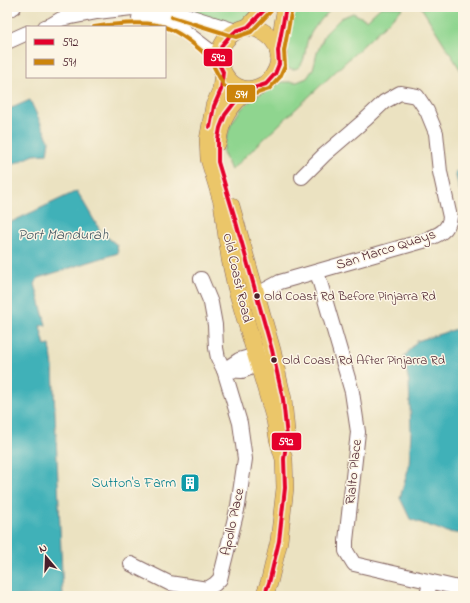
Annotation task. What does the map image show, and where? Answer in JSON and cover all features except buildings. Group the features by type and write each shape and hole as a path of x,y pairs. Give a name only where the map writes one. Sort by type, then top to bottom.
{"main road":[{"path":"267,7 242,29 228,38 222,45 221,65 229,82 248,90 266,84 275,74 278,64 278,51 286,7"},
{"path":"242,29 255,28 261,30 272,40 278,51"},
{"name":"Old Coast Road","path":"221,65 222,90 214,106 208,140 209,160 222,202 230,258 246,291"},
{"name":"Old Coast Road","path":"248,90 238,98 225,115 220,128 218,140 218,162 234,215 246,291 265,357 282,393 287,438 284,459 285,488 279,541 271,576 264,596"}],"street":[{"path":"7,10 14,7"},
{"path":"48,26 62,26 98,21 128,11 132,8 174,11 242,29"},
{"path":"128,11 171,22 188,34 221,65"},
{"path":"7,42 26,33"},
{"name":"San Marco Quays","path":"246,291 423,241 441,233 450,222 440,172 436,133 427,111 417,96 400,93 384,102 324,155 302,177"},
{"name":"Rialto Place","path":"317,272 352,392 358,432 346,551 354,564 463,589"},
{"name":"Apollo Place","path":"131,564 169,582 207,589 215,584 220,578 238,506 244,460 240,423 224,370 218,358 211,303 200,278"},
{"path":"224,370 242,371 265,357"},
{"path":"427,596 430,582"}],"green space":[{"path":"176,7 256,7 246,20 229,25"},
{"path":"294,7 333,7 313,30 308,39 302,63 297,68 293,69 286,66 286,35"},
{"path":"381,7 404,7 231,170 223,152 231,124 241,109 255,97 279,82 297,82 307,78 313,69 317,53 325,34 341,18 353,13 367,20"},
{"path":"421,7 461,7 463,15 463,74"}],"water":[{"path":"30,100 49,141 47,154 34,155 7,167 7,110"},
{"path":"463,170 463,204 455,172"},
{"name":"Port Mandurah","path":"77,191 101,232 117,245 118,253 38,278 35,284 46,325 40,326 45,346 50,345 53,367 63,596 7,596 7,224"},
{"path":"463,327 463,534 447,532 410,519 400,498 409,466 411,431 409,383 404,357 417,341"}],"transit line":[{"name":"592","path":"210,127 214,106 221,90 223,72 219,64 218,57 222,45 236,31 248,27 267,7"},
{"name":"592","path":"264,596 269,583 279,541 285,488 284,459 287,437 283,399 272,350 218,162 218,139 225,115 238,98 248,90 266,84 275,74 279,64 278,51 286,7"},
{"name":"591","path":"166,28 187,39 212,60 224,86 235,92 249,96 269,89 280,77 285,66 284,51 292,8"},
{"name":"591","path":"172,17 236,37 251,32 271,11"},
{"name":"591","path":"103,26 122,24 153,24 162,26"}],"place":[{"name":"Old Coast Rd Before Pinjarra Rd","path":"257,296"},
{"name":"Old Coast Rd After Pinjarra Rd","path":"274,360"},
{"name":"Sutton's Farm","path":"190,483"}]}
